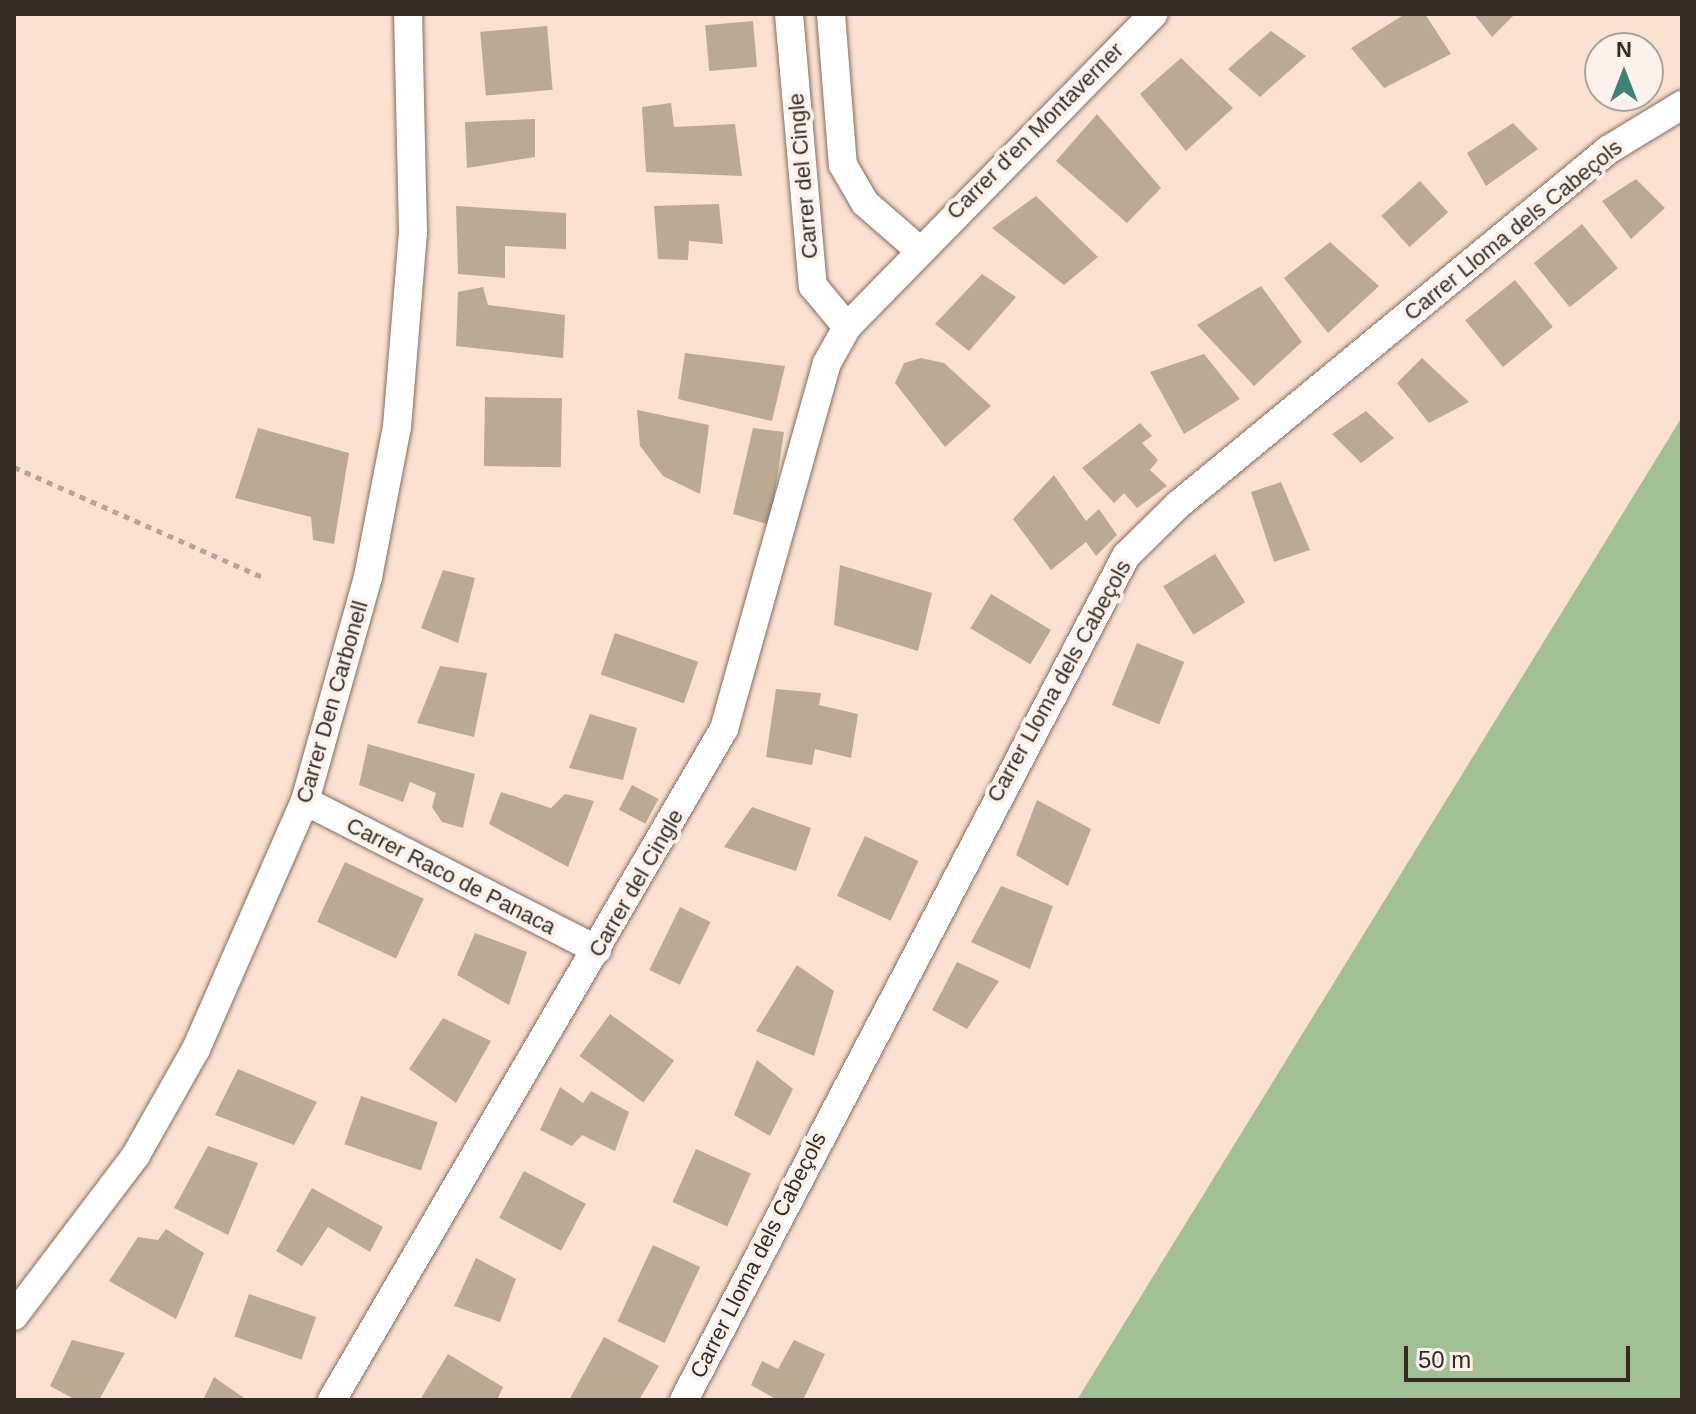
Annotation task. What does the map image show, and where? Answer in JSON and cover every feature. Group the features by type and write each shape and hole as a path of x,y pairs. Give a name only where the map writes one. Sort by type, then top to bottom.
{"street":[{"name":"Carrer Den Carbonell","path":"14,1316 136,1155 181,1076 305,801 368,577 397,427 413,232 408,14"},
{"name":"Carrer del Cingle","path":"789,14 813,286 847,327"},
{"path":"831,14 848,179 918,249"},
{"name":"Carrer d'en Montaverner","path":"918,249 1153,14"},
{"name":"Carrer Lloma dels Cabeçols","path":"684,1400 1126,556 1179,504 1608,150 1682,105"},
{"name":"Carrer del Cingle","path":"332,1400 724,729 827,363 847,327 918,249"},
{"name":"Carrer Raco de Panaca","path":"305,801 597,950"}],"path":[{"path":"14,467 262,577"}],"green space":[{"path":"1682,417 1682,1400 1077,1400"}],"building":[{"path":"1405,14 1425,14 1451,54 1384,88 1351,48"},
{"path":"1474,14 1515,14 1492,37"},
{"path":"753,21 757,67 709,71 705,25"},
{"path":"547,26 553,90 486,96 480,32"},
{"path":"1271,31 1306,56 1260,97 1228,69"},
{"path":"1181,58 1233,108 1186,151 1140,94"},
{"path":"671,103 674,127 735,124 742,176 646,172 642,107"},
{"path":"1097,114 1161,188 1127,223 1056,161"},
{"path":"535,119 535,157 467,168 465,122"},
{"path":"1513,123 1538,149 1486,186 1467,153"},
{"path":"1636,179 1665,208 1631,239 1602,201"},
{"path":"1420,181 1448,212 1409,247 1381,216"},
{"path":"1036,196 1098,257 1064,285 992,228"},
{"path":"719,204 723,244 689,241 688,260 658,259 654,206"},
{"path":"456,206 566,213 566,249 505,246 505,278 458,274"},
{"path":"1582,224 1618,268 1570,307 1534,263"},
{"path":"1330,242 1379,286 1328,333 1284,278"},
{"path":"982,274 1016,297 969,351 935,324"},
{"path":"1515,280 1553,327 1503,367 1465,320"},
{"path":"1261,286 1302,342 1254,386 1197,325"},
{"path":"483,287 488,305 565,315 563,358 456,346 458,292"},
{"path":"685,353 785,366 772,421 678,399"},
{"path":"1204,354 1240,399 1184,434 1150,372"},
{"path":"921,358 944,363 991,406 945,447 895,383 904,363"},
{"path":"1422,358 1469,402 1429,423 1397,383"},
{"path":"485,397 562,398 561,467 484,466"},
{"path":"637,410 709,425 700,494 663,476 640,446"},
{"path":"1366,411 1394,438 1361,463 1332,434"},
{"path":"1140,423 1152,436 1142,443 1158,460 1150,470 1167,486 1137,508 1124,493 1114,503 1082,468"},
{"path":"258,428 349,453 334,544 313,540 311,517 235,498"},
{"path":"753,428 784,432 770,525 733,514"},
{"path":"1054,475 1086,521 1099,509 1117,535 1096,556 1086,542 1051,570 1013,519"},
{"path":"1281,482 1310,550 1274,562 1251,492"},
{"path":"1215,554 1245,602 1193,635 1163,586"},
{"path":"840,565 932,593 918,651 834,625"},
{"path":"443,570 475,578 458,643 421,628"},
{"path":"991,594 1051,630 1030,664 970,628"},
{"path":"615,633 698,662 684,703 601,675"},
{"path":"1137,643 1184,662 1159,724 1112,705"},
{"path":"440,666 487,673 474,737 417,723"},
{"path":"776,689 821,693 819,705 858,714 851,758 815,749 812,765 766,757"},
{"path":"590,714 637,728 623,780 569,768"},
{"path":"368,744 475,774 463,828 442,822 432,807 436,793 410,782 403,802 359,785"},
{"path":"632,785 658,799 645,824 619,810"},
{"path":"501,792 551,808 565,794 594,801 568,867 489,824"},
{"path":"1037,800 1091,829 1068,886 1016,855"},
{"path":"752,807 811,828 796,871 724,847"},
{"path":"865,836 918,861 891,921 837,896"},
{"path":"345,862 424,899 396,959 317,922"},
{"path":"1001,886 1053,906 1030,969 971,942"},
{"path":"680,907 711,922 680,985 649,970"},
{"path":"475,933 527,952 509,1005 457,975"},
{"path":"957,962 999,981 967,1029 932,1010"},
{"path":"797,965 834,991 814,1056 756,1031"},
{"path":"610,1014 674,1060 643,1103 579,1056"},
{"path":"443,1018 491,1041 456,1103 409,1069"},
{"path":"757,1060 793,1089 770,1136 734,1115"},
{"path":"238,1069 317,1102 294,1145 215,1115"},
{"path":"560,1087 583,1103 591,1091 629,1112 615,1151 582,1135 572,1146 540,1130"},
{"path":"361,1096 438,1122 421,1171 344,1144"},
{"path":"208,1146 258,1163 228,1235 174,1208"},
{"path":"696,1149 751,1173 727,1226 672,1202"},
{"path":"524,1171 586,1204 561,1251 499,1218"},
{"path":"312,1188 383,1227 370,1252 328,1227 302,1266 276,1251"},
{"path":"166,1229 204,1253 176,1319 109,1281 138,1237 158,1240"},
{"path":"653,1245 700,1267 665,1343 618,1321"},
{"path":"476,1258 516,1279 500,1322 454,1306"},
{"path":"249,1294 316,1317 301,1360 234,1337"},
{"path":"604,1337 659,1366 639,1400 569,1400"},
{"path":"72,1340 125,1353 99,1400 76,1400 50,1386"},
{"path":"794,1340 825,1354 803,1400 777,1400 751,1385 762,1361 778,1369"},
{"path":"448,1354 503,1387 497,1400 420,1400"},
{"path":"214,1377 247,1400 203,1400"}]}
